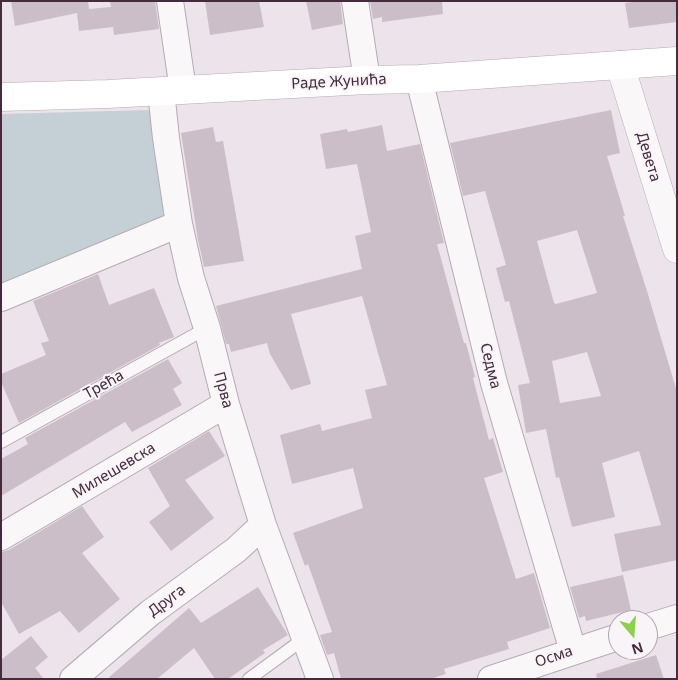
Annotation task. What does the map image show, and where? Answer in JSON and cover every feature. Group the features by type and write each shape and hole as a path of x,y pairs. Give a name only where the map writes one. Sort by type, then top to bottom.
{"main road":[{"name":"Раде Жунића","path":"1,97 419,79 677,61"}],"street":[{"name":"Прва","path":"170,1 172,90 166,138 179,224 191,278 207,328 226,404 263,525 320,679"},
{"path":"354,1 367,80"},
{"name":"Девета","path":"620,65 677,249"},
{"name":"Седма","path":"419,79 494,383 573,651"},
{"path":"1,298 179,224"},
{"name":"Милешевска","path":"1,537 226,404"},
{"name":"Друга","path":"73,679 150,614 236,550 263,525"},
{"path":"658,624 677,618"},
{"name":"Осма","path":"490,679 608,640"}],"lane":[{"name":"Трећа","path":"1,442 207,328"},
{"path":"250,679 304,638"}],"shaded area":[{"path":"149,110 179,224 1,294 1,114"}],"building":[{"path":"11,1 88,1 89,9 111,7 110,1 155,1 159,29 114,35 113,27 79,31 77,13 15,26"},
{"path":"205,1 259,1 264,27 210,35"},
{"path":"306,1 340,1 343,24 312,30"},
{"path":"370,1 442,1 443,14 382,22 382,17 373,19"},
{"path":"677,1 677,22 629,28 625,3"},
{"path":"611,110 620,153 607,156 625,216 623,216 677,392 677,560 622,572 614,534 661,525 639,451 602,463 615,517 572,527 559,477 556,478 546,429 526,433 518,385 530,383 509,301 505,302 496,268 506,265 485,191 463,196 450,143","holes":["577,230 597,293 556,304 554,303 537,241","587,352 601,396 560,403 552,361"]},
{"path":"382,125 387,151 420,144 444,243 437,244 464,343 466,343 489,440 493,438 503,472 484,478 516,579 534,573 550,628 507,642 509,649 444,669 446,674 430,679 341,679 334,653 327,655 320,635 332,632 308,564 305,566 293,533 363,508 353,468 292,484 280,435 320,424 322,431 372,418 365,390 387,385 362,296 291,314 311,384 291,390 270,354 267,343 231,352 229,344 226,344 216,306 362,269 355,236 371,232 357,164 326,169 320,134 347,129 348,132"},
{"path":"213,127 216,142 223,141 244,261 204,267 181,133"},
{"path":"98,274 109,305 154,288 174,337 159,343 160,345 19,423 1,382 1,374 46,355 41,343 49,341 33,301"},
{"path":"168,359 182,383 173,389 182,405 132,432 125,422 1,496 1,459 28,444 25,438"},
{"path":"209,431 225,456 185,480 214,518 171,551 149,522 170,506 148,468"},
{"path":"82,506 104,537 82,553 120,599 79,633 60,611 19,634 1,602 1,552 9,550"},
{"path":"623,575 631,610 608,610 608,616 586,621 585,616 579,618 570,587"},
{"path":"258,587 288,635 263,650 265,653 228,679 215,679 194,648 157,679 107,679 189,608 201,623"},
{"path":"31,636 48,657 35,668 44,679 1,679 1,660"},
{"path":"640,660 658,660 664,679 597,679 596,674"}]}
